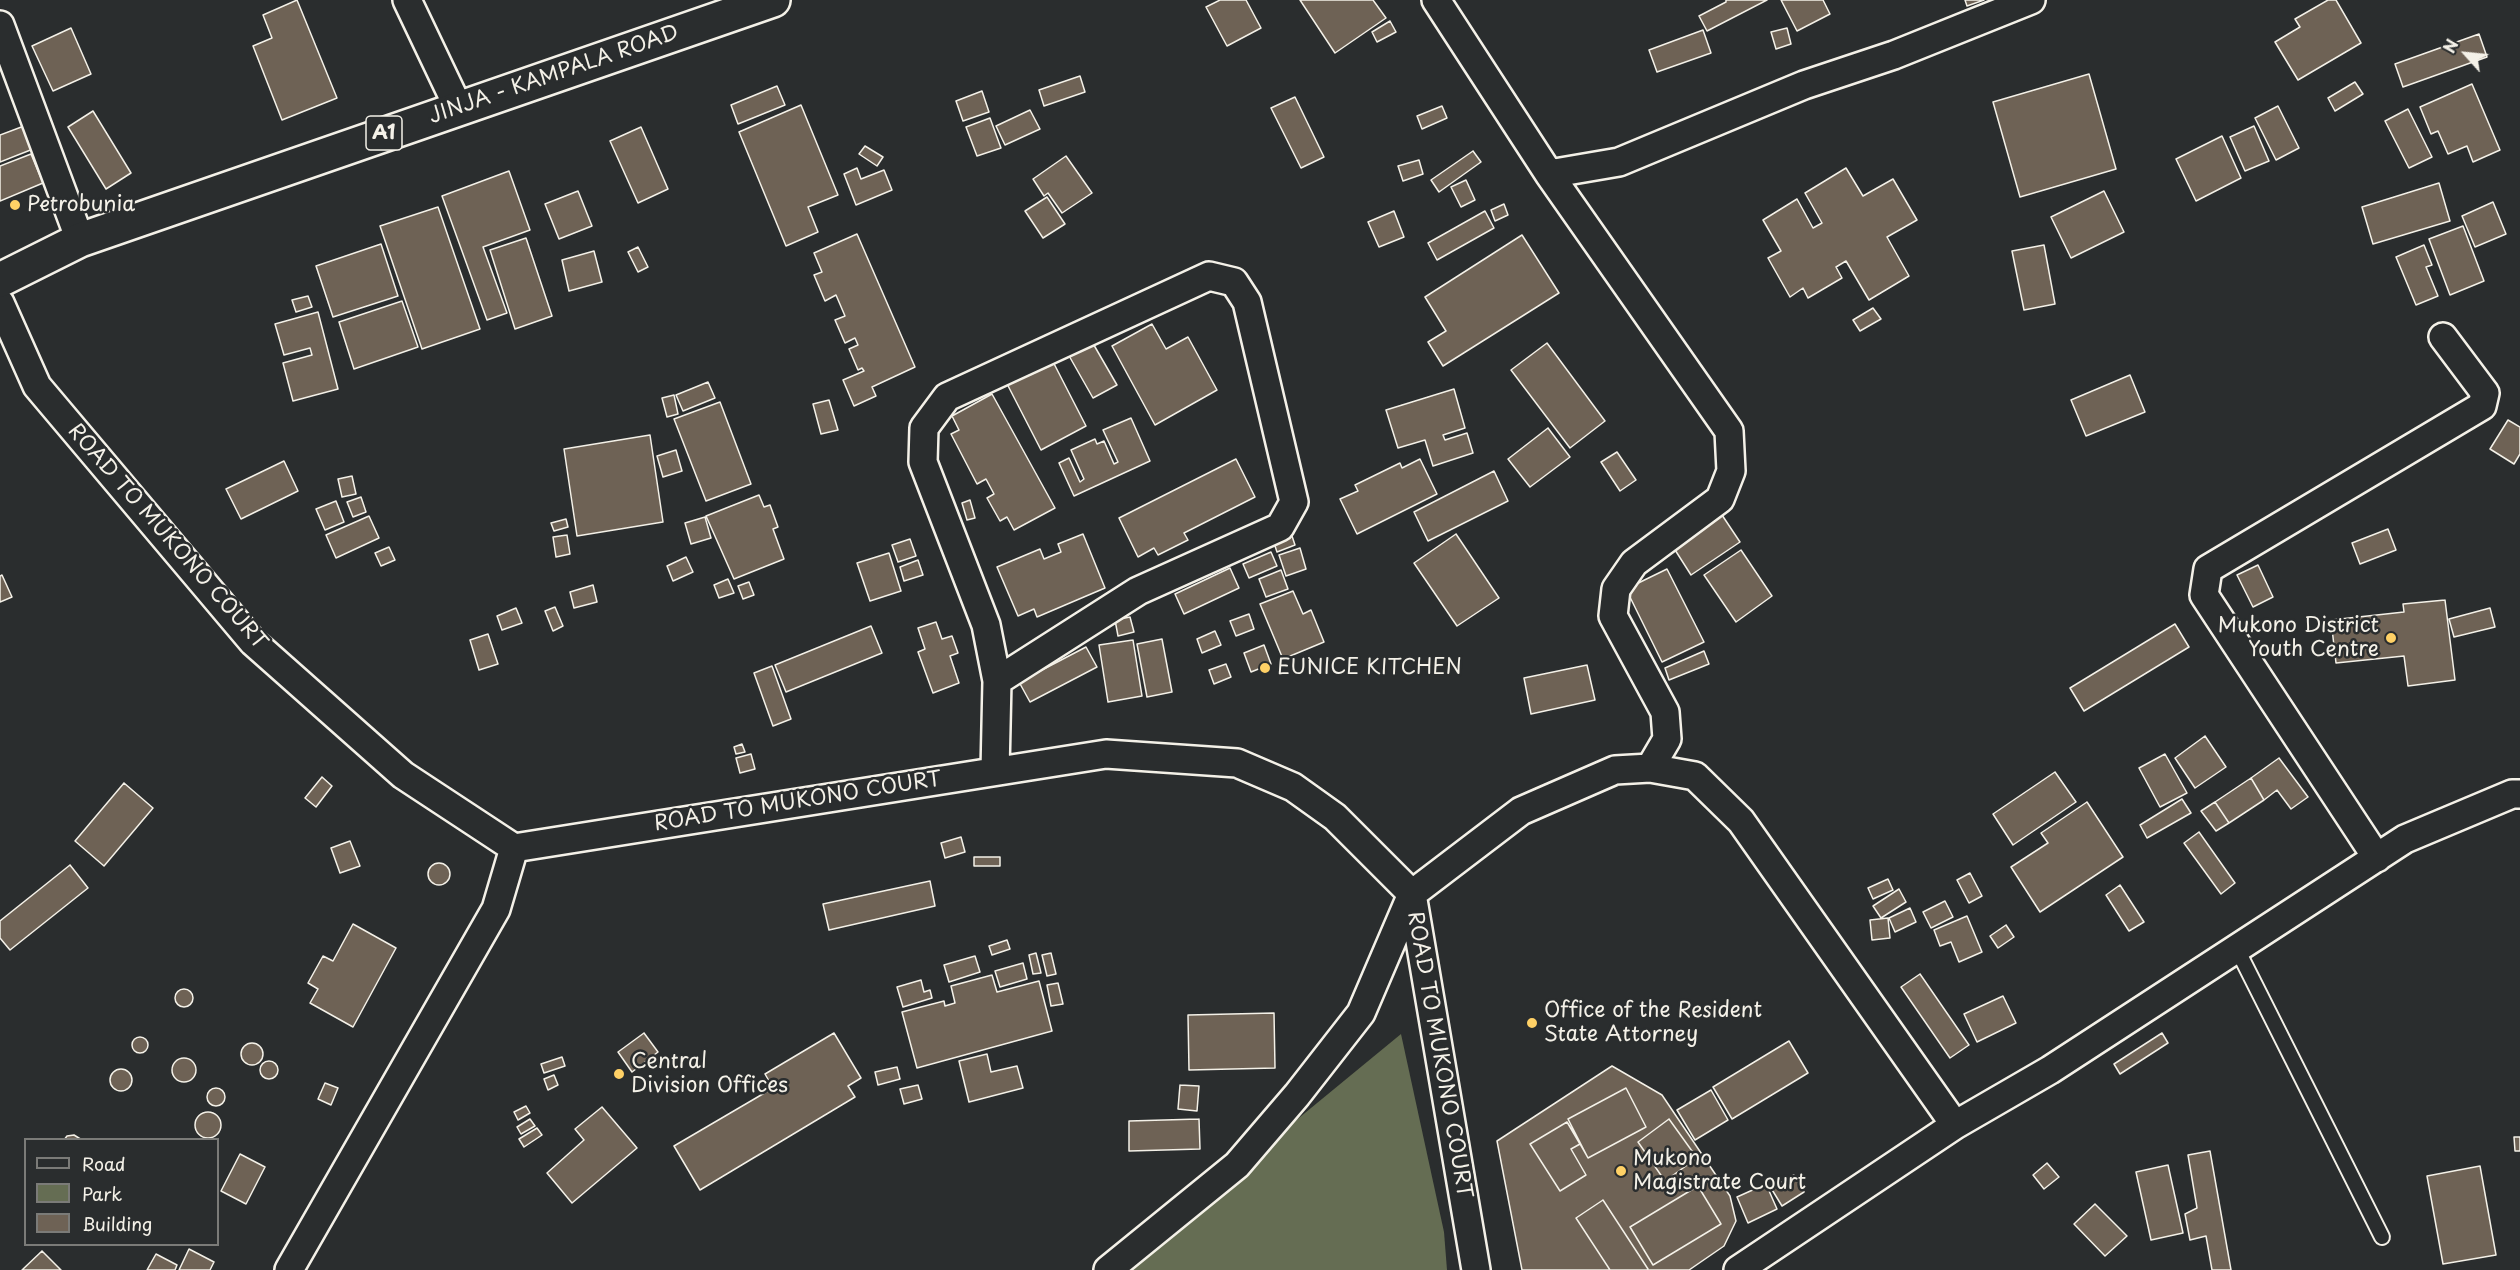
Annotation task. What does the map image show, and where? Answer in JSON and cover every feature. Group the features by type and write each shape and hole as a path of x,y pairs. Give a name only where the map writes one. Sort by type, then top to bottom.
{"highway":[{"name":"JINJA - KAMPALA ROAD","path":"0,280 80,240 458,107 773,0"}],"street":[{"path":"407,0 458,107"},
{"path":"1436,0 1549,174 1729,431 1731,471 1720,499 1634,563 1616,589 1613,616 1665,712 1667,739 1650,768"},
{"path":"1549,174 1619,162 1804,85 1894,56 2031,0"},
{"path":"0,25 80,240"},
{"path":"995,771 997,681 986,625 923,462 924,428 947,397 1209,276 1234,282 1247,302 1294,502 1280,527 1138,591 997,681"},
{"name":"ROAD TO MUKONO COURT","path":"0,303 38,386 253,642 403,775 514,848 1106,754 1237,763 1293,787 1335,817 1412,894 1476,1270"},
{"path":"2377,858 2204,595 2208,569 2482,406 2485,393 2443,337"},
{"path":"1108,1270 1237,1164 1297,1095 1361,1013 1412,894 1521,811 1616,770 1650,768 1695,776 1741,821 1954,1125"},
{"path":"1738,1270 1954,1125 2050,1070 2405,839 2512,794 2520,794"},
{"path":"289,1270 496,909 514,848"}],"lane":[{"path":"2237,949 2382,1237"}],"green space":[{"path":"1401,1034 1444,1232 1447,1270 1114,1270"}],"building":[{"path":"297,0 337,98 282,120 253,46 272,38 263,15"},
{"path":"1220,0 1246,0 1261,28 1227,46 1206,7"},
{"path":"1300,0 1373,0 1386,18 1335,53"},
{"path":"1726,0 1767,0 1707,31 1699,16"},
{"path":"1781,0 1823,0 1830,14 1797,31"},
{"path":"1965,0 1984,0 1967,6"},
{"path":"2328,0 2336,0 2361,43 2298,80 2275,42 2300,27 2295,19"},
{"path":"1390,21 1396,32 1377,42 1372,32"},
{"path":"71,28 91,74 53,91 32,46"},
{"path":"1787,28 1791,44 1776,49 1771,32"},
{"path":"1703,30 1711,53 1657,72 1649,50"},
{"path":"2479,34 2487,57 2403,87 2395,64"},
{"path":"2089,74 2116,169 2020,197 1993,102"},
{"path":"1080,76 1085,92 1044,106 1039,90"},
{"path":"2355,82 2363,94 2335,111 2328,98"},
{"path":"2472,84 2500,150 2473,162 2467,146 2448,154 2438,131 2431,134 2420,107"},
{"path":"777,86 785,105 738,124 731,105"},
{"path":"982,91 989,112 963,121 956,101"},
{"path":"1295,97 1324,157 1301,168 1271,108"},
{"path":"801,105 838,195 808,207 818,232 786,246 739,132"},
{"path":"1442,106 1447,118 1422,129 1417,116"},
{"path":"2278,106 2299,148 2276,160 2255,118"},
{"path":"2408,109 2432,157 2409,168 2385,121"},
{"path":"1030,110 1040,129 1005,145 996,126"},
{"path":"93,111 131,173 106,189 68,127"},
{"path":"990,118 1001,148 977,156 966,127"},
{"path":"24,126 33,149 0,162 0,135"},
{"path":"2254,126 2269,161 2245,171 2230,137"},
{"path":"641,127 668,189 638,203 610,141"},
{"path":"2222,136 2241,178 2196,201 2176,159"},
{"path":"865,146 883,157 877,166 859,154"},
{"path":"1473,151 1481,162 1439,192 1431,180"},
{"path":"31,154 43,183 0,201 0,166"},
{"path":"1066,156 1092,193 1062,213 1048,193 1044,196 1033,179"},
{"path":"1419,160 1423,174 1403,181 1398,166"},
{"path":"857,168 861,179 884,170 892,190 856,205 844,174"},
{"path":"1846,168 1863,196 1893,179 1917,220 1887,237 1909,276 1869,300 1846,261 1836,267 1842,278 1808,298 1803,288 1790,297 1768,258 1781,251 1763,220 1797,199 1813,228 1822,223 1805,193"},
{"path":"509,171 530,230 483,247 507,313 487,320 442,196"},
{"path":"1466,180 1475,200 1461,207 1451,187"},
{"path":"2439,183 2450,221 2373,244 2362,207"},
{"path":"578,191 592,226 559,239 545,204"},
{"path":"2104,191 2124,232 2071,258 2051,217"},
{"path":"1047,197 1065,224 1043,238 1025,211"},
{"path":"2493,202 2506,234 2475,247 2462,216"},
{"path":"1504,204 1508,215 1495,221 1491,210"},
{"path":"438,207 480,329 422,349 380,226"},
{"path":"1394,211 1404,237 1379,247 1368,222"},
{"path":"1485,211 1494,228 1437,260 1428,243"},
{"path":"2463,226 2484,281 2450,295 2429,239"},
{"path":"857,234 915,367 872,387 876,396 854,406 843,380 864,371 862,368 858,370 849,349 858,345 855,338 845,343 835,320 845,316 836,295 825,301 814,275 822,272 814,253"},
{"path":"1522,235 1559,293 1443,366 1428,342 1446,331 1425,297"},
{"path":"526,238 552,316 515,329 490,250"},
{"path":"381,244 398,296 333,317 316,266"},
{"path":"2044,245 2055,304 2024,310 2012,251"},
{"path":"2424,245 2432,265 2426,267 2438,296 2416,305 2396,257"},
{"path":"638,247 648,267 638,272 628,252"},
{"path":"594,251 602,282 569,291 562,260"},
{"path":"308,296 312,307 296,312 292,300"},
{"path":"402,301 418,347 354,369 339,322"},
{"path":"1873,308 1881,319 1860,331 1853,320"},
{"path":"318,312 338,389 293,401 283,363 312,355 310,348 284,355 275,324"},
{"path":"1152,324 1166,349 1188,337 1217,390 1155,425 1112,346"},
{"path":"1091,340 1117,385 1093,398 1068,354"},
{"path":"1547,343 1605,421 1570,448 1511,370"},
{"path":"1048,352 1086,426 1041,450 1003,376"},
{"path":"2130,375 2145,412 2086,436 2071,400"},
{"path":"708,382 715,398 683,411 676,395"},
{"path":"1454,389 1465,428 1443,435 1445,440 1467,433 1473,453 1433,466 1425,440 1398,448 1386,410"},
{"path":"992,394 1055,508 1014,530 1007,517 1000,521 987,498 994,494 986,479 977,484 951,434 959,430 952,416"},
{"path":"674,395 678,414 667,417 662,398"},
{"path":"829,400 838,430 821,434 813,404"},
{"path":"720,402 751,484 706,501 674,419"},
{"path":"1131,418 1150,461 1074,496 1059,463 1069,458 1080,482 1084,479 1071,450 1095,439 1097,444 1104,441 1114,464 1118,462 1103,430"},
{"path":"2508,420 2520,427 2520,454 2514,464 2490,449"},
{"path":"1548,428 1570,457 1530,487 1508,459"},
{"path":"650,435 663,522 577,536 564,449"},
{"path":"676,450 682,471 663,477 657,456"},
{"path":"1617,452 1636,480 1620,491 1601,462"},
{"path":"1236,459 1255,497 1184,533 1188,540 1158,555 1154,548 1138,557 1119,518"},
{"path":"1420,459 1437,494 1357,534 1340,499 1358,491 1355,485 1400,463 1402,468"},
{"path":"284,461 298,491 241,519 226,489"},
{"path":"1494,471 1508,501 1428,541 1414,512"},
{"path":"352,476 356,494 342,497 338,479"},
{"path":"759,495 764,507 770,505 778,527 773,529 784,559 734,579 706,516"},
{"path":"361,497 366,512 353,517 347,502"},
{"path":"970,500 975,518 967,520 962,503"},
{"path":"336,501 344,522 325,530 316,509"},
{"path":"1718,509 1740,542 1691,575 1670,542"},
{"path":"369,516 379,538 336,558 326,535"},
{"path":"705,517 711,538 691,544 685,523"},
{"path":"566,519 568,527 554,531 551,523"},
{"path":"2388,529 2396,550 2360,564 2352,543"},
{"path":"1083,534 1105,588 1037,617 1034,609 1018,616 997,567 1040,549 1044,559 1061,552 1058,544"},
{"path":"1456,534 1499,598 1457,626 1414,563"},
{"path":"567,535 570,554 556,557 553,537"},
{"path":"1292,536 1295,545 1277,552 1274,543"},
{"path":"910,539 916,556 898,562 892,545"},
{"path":"389,547 395,560 381,566 375,553"},
{"path":"1300,548 1306,569 1286,576 1279,555"},
{"path":"1741,550 1772,596 1736,622 1704,575"},
{"path":"1271,552 1277,566 1249,578 1243,564"},
{"path":"889,553 901,591 870,601 857,563"},
{"path":"686,557 693,572 673,581 667,566"},
{"path":"918,560 923,575 904,581 900,567"},
{"path":"2258,565 2273,597 2253,607 2237,575"},
{"path":"1230,568 1239,588 1184,614 1175,594"},
{"path":"1667,569 1704,642 1662,662 1626,589"},
{"path":"1281,570 1288,589 1266,597 1259,579"},
{"path":"2,575 12,597 0,602 0,576"},
{"path":"728,579 734,593 719,598 714,585"},
{"path":"749,582 754,595 743,599 738,586"},
{"path":"593,585 597,602 574,608 570,592"},
{"path":"1293,591 1303,614 1311,610 1324,642 1283,659 1260,604"},
{"name":"Mukono District Youth Centre","path":"2445,600 2455,680 2408,686 2404,656 2336,663 2331,620 2404,612 2403,604"},
{"path":"555,607 563,626 553,631 545,611"},
{"path":"516,608 522,623 502,630 497,616"},
{"path":"2490,608 2495,627 2454,637 2449,619"},
{"path":"1249,614 1254,629 1236,636 1230,621"},
{"path":"1130,617 1134,632 1118,636 1115,620"},
{"path":"936,622 942,639 952,636 958,653 950,656 959,683 933,693 918,652 925,649 918,628"},
{"path":"2175,624 2189,647 2084,711 2070,688"},
{"path":"871,626 882,653 786,692 775,665"},
{"path":"1215,631 1221,645 1202,653 1197,639"},
{"path":"488,634 498,664 479,670 470,640"},
{"path":"1162,639 1172,692 1147,697 1137,644"},
{"path":"1133,640 1142,696 1108,702 1099,645"},
{"path":"1264,645 1271,664 1251,672 1244,653"},
{"path":"1086,647 1097,667 1030,702 1019,682"},
{"path":"1704,651 1709,664 1669,680 1665,668"},
{"path":"1226,664 1231,677 1214,684 1209,670"},
{"path":"1587,665 1595,700 1531,714 1524,678"},
{"path":"772,666 791,719 773,726 754,673"},
{"path":"2205,736 2226,767 2195,788 2175,758"},
{"path":"742,744 745,752 736,754 734,747"},
{"path":"751,754 755,769 740,773 736,758"},
{"path":"2165,754 2187,793 2160,807 2139,768"},
{"path":"2279,758 2308,797 2291,809 2277,790 2264,800 2251,778"},
{"path":"2055,772 2076,802 2013,845 1993,814"},
{"path":"322,777 332,786 316,807 305,798"},
{"path":"2251,778 2264,800 2229,823 2215,802"},
{"path":"124,783 153,808 104,866 75,841"},
{"path":"2182,799 2191,813 2147,838 2140,825"},
{"path":"2087,802 2123,857 2040,912 2011,867 2048,843 2041,833"},
{"path":"2215,802 2229,823 2216,831 2201,811"},
{"path":"2199,832 2235,883 2221,894 2184,843"},
{"path":"961,837 965,852 945,858 941,843"},
{"path":"350,841 360,866 340,873 331,848"},
{"path":"974,857 1000,857 1000,866 974,866"},
{"path":"439,863 447,866 450,874 447,882 439,885 431,882 428,874 431,866"},
{"path":"70,865 88,888 10,950 0,938 0,921"},
{"path":"1970,873 1982,896 1969,903 1957,880"},
{"path":"1888,879 1893,890 1873,899 1868,888"},
{"path":"930,881 935,906 829,930 823,904"},
{"path":"2120,885 2144,922 2129,931 2106,895"},
{"path":"1899,889 1906,902 1881,918 1873,906"},
{"path":"1945,901 1953,917 1931,928 1923,912"},
{"path":"1910,908 1916,922 1895,932 1889,918"},
{"path":"1967,916 1982,952 1959,962 1951,942 1940,946 1934,930"},
{"path":"1888,918 1890,938 1872,940 1870,920"},
{"path":"353,924 396,948 353,1027 310,1003 318,989 308,983 323,956 333,961"},
{"path":"2006,925 2014,937 1998,948 1990,936"},
{"path":"1007,940 1010,949 992,955 989,946"},
{"path":"1036,953 1041,973 1033,974 1029,955"},
{"path":"1051,953 1056,974 1047,976 1042,955"},
{"path":"975,956 980,972 949,982 944,965"},
{"path":"1023,963 1027,979 1000,987 995,971"},
{"path":"1920,974 1969,1045 1950,1058 1901,987"},
{"path":"992,975 997,992 1039,981 1052,1031 917,1068 902,1012 944,1001 945,1006 955,1003 951,986"},
{"path":"921,980 924,992 930,990 932,998 903,1007 897,987"},
{"path":"1058,983 1063,1004 1051,1006 1047,985"},
{"path":"180,989 188,989 193,994 191,1005 180,1007 175,1002 175,994"},
{"path":"2003,996 2016,1023 1977,1042 1964,1014"},
{"path":"1274,1013 1275,1068 1189,1070 1188,1015"},
{"path":"644,1033 658,1052 632,1072 618,1052"},
{"path":"834,1033 861,1078 848,1086 855,1097 700,1190 674,1146 773,1088 765,1074"},
{"path":"2162,1033 2168,1043 2120,1074 2114,1064"},
{"path":"137,1037 143,1037 148,1045 146,1051 137,1053 132,1048 132,1042"},
{"path":"1789,1041 1808,1073 1732,1119 1713,1087"},
{"path":"252,1043 260,1046 263,1054 260,1062 252,1065 244,1062 241,1054 244,1046"},
{"path":"987,1054 991,1072 1017,1066 1023,1088 969,1102 959,1061"},
{"path":"562,1057 565,1066 544,1073 541,1064"},
{"path":"184,1058 192,1062 196,1070 192,1078 184,1082 176,1078 172,1070 176,1062"},
{"path":"269,1061 275,1064 278,1070 275,1076 269,1079 263,1076 260,1070 263,1064"},
{"name":"Mukono Magistrate Court","path":"1612,1066 1662,1095 1730,1196 1736,1221 1724,1246 1689,1270 1647,1270 1603,1200 1576,1218 1610,1270 1522,1270 1497,1141","holes":["1626,1088 1646,1127 1588,1158 1580,1144 1571,1149 1586,1175 1560,1191 1530,1144 1567,1122 1580,1143 1568,1119","1669,1119 1697,1158 1665,1181 1638,1142","1698,1186 1721,1224 1653,1265 1630,1227"]},
{"path":"897,1067 900,1079 878,1085 875,1072"},
{"path":"121,1069 129,1072 132,1080 129,1088 121,1091 113,1088 110,1080 113,1072"},
{"path":"554,1075 558,1085 548,1090 544,1079"},
{"path":"325,1083 338,1088 331,1105 318,1099"},
{"path":"918,1085 922,1099 904,1104 900,1089"},
{"path":"1180,1085 1199,1086 1197,1111 1178,1109"},
{"path":"216,1088 222,1091 225,1097 222,1103 216,1106 210,1103 207,1097 210,1091"},
{"path":"1626,1088 1646,1127 1588,1158 1568,1119"},
{"path":"1711,1090 1728,1120 1695,1140 1677,1110"},
{"path":"526,1106 530,1113 518,1120 514,1112"},
{"path":"602,1107 637,1148 572,1203 547,1173 584,1140 575,1129"},
{"path":"208,1112 217,1116 221,1125 217,1134 208,1138 199,1134 195,1125 199,1116"},
{"path":"530,1119 535,1126 521,1134 517,1127"},
{"path":"1199,1119 1200,1149 1129,1151 1129,1121"},
{"path":"1669,1119 1697,1158 1665,1181 1638,1142"},
{"path":"1567,1122 1580,1144 1571,1149 1586,1175 1560,1191 1530,1144"},
{"path":"537,1128 542,1135 524,1147 519,1139"},
{"path":"74,1135 79,1138 66,1138"},
{"path":"2514,1137 2520,1137 2520,1151 2515,1151"},
{"path":"2210,1151 2231,1270 2212,1270 2206,1236 2190,1240 2185,1214 2197,1208 2188,1155"},
{"path":"240,1154 265,1167 246,1204 221,1191"},
{"path":"2047,1163 2059,1177 2044,1189 2033,1175"},
{"path":"2168,1165 2183,1233 2151,1240 2136,1172"},
{"path":"2480,1166 2496,1255 2443,1264 2427,1176"},
{"path":"1794,1175 1804,1192 1782,1206 1771,1188"},
{"path":"1766,1184 1777,1209 1748,1223 1737,1197"},
{"path":"1698,1186 1721,1224 1653,1265 1630,1227"},
{"path":"1603,1200 1647,1270 1610,1270 1576,1218"},
{"path":"2095,1204 2127,1236 2105,1256 2074,1224"},
{"path":"189,1249 214,1262 210,1270 179,1270"},
{"path":"42,1251 61,1270 22,1270"},
{"path":"156,1254 177,1265 175,1270 147,1270"}],"place":[{"name":"Petrobunia","path":"15,205"},
{"name":"Mukono District Youth Centre","path":"2391,638"},
{"name":"EUNICE KITCHEN","path":"1265,668"},
{"name":"Office of the Resident State Attorney","path":"1532,1023"},
{"name":"Central Division Offices","path":"619,1074"},
{"name":"Mukono Magistrate Court","path":"1621,1171"}]}
